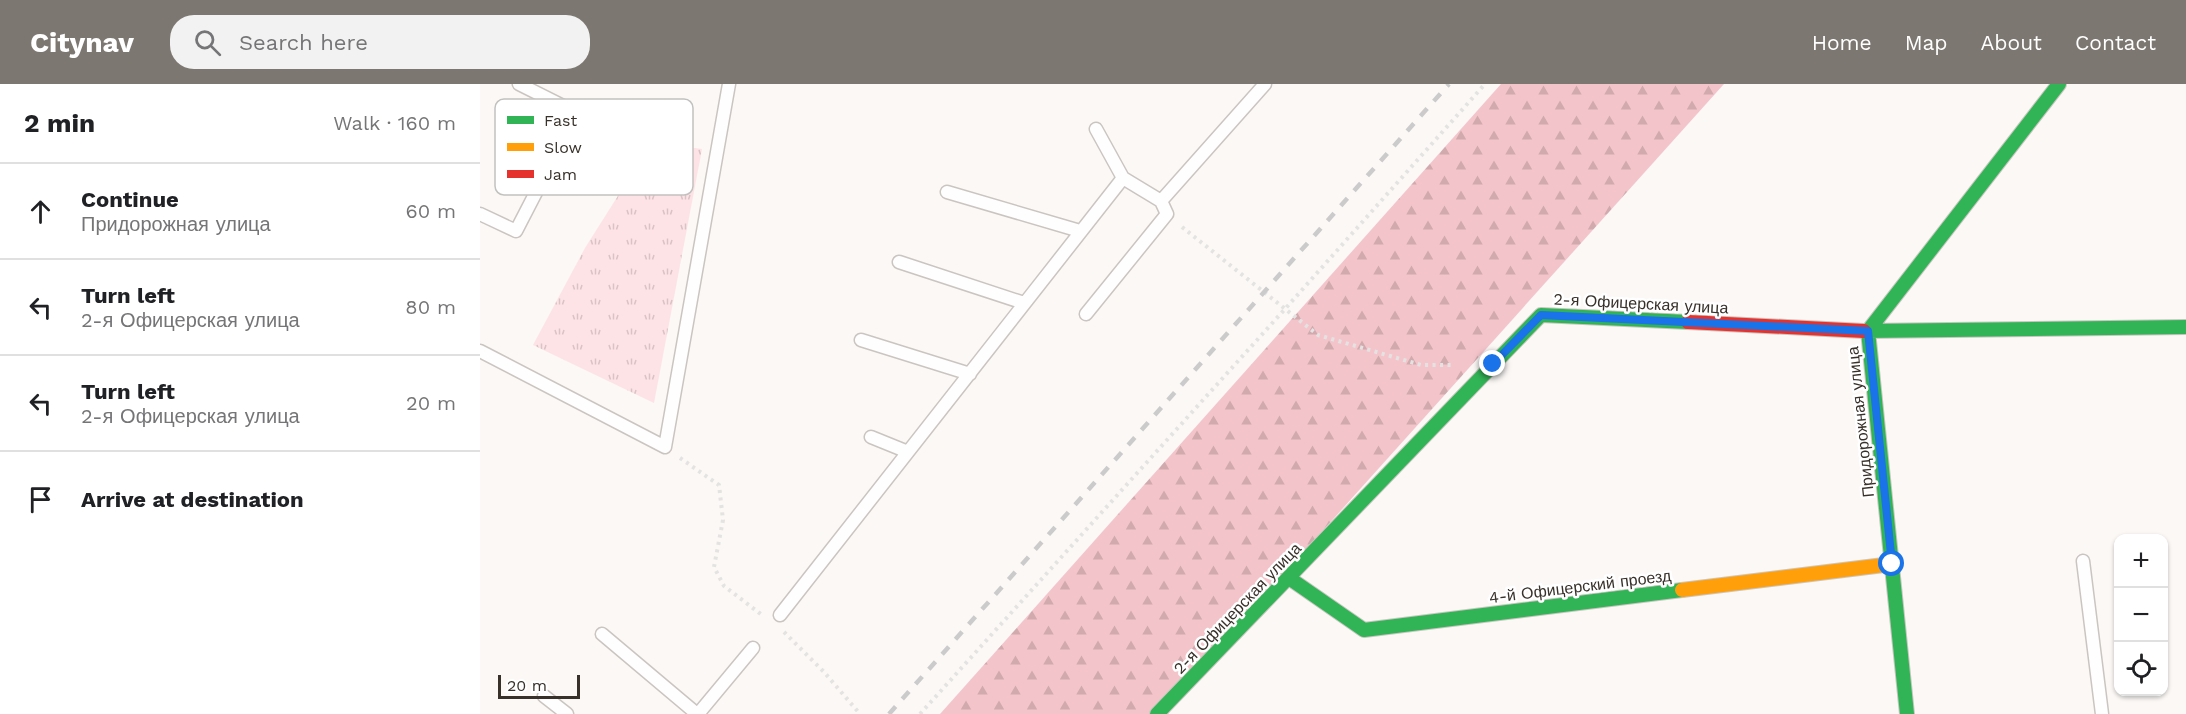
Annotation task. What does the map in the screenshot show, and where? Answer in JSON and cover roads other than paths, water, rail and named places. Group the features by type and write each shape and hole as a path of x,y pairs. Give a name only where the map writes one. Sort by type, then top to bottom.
{"street":[{"name":"Придорожная улица","path":"1907,714 1868,331 2059,84"},
{"name":"2-я Офицерская улица","path":"1157,714 1541,315 1868,331 2186,327"},
{"name":"4-й Офицерский проезд","path":"1289,578 1364,630 1892,564"}],"lane":[{"path":"519,84 549,99"},
{"path":"480,351 665,447 729,84"},
{"path":"1161,201 1265,84"},
{"path":"1086,314 1167,214 1161,201 1123,178 1096,129"},
{"path":"780,615 1123,178"},
{"path":"947,192 1080,231"},
{"path":"480,214 516,231 535,195"},
{"path":"899,262 1024,303"},
{"path":"861,340 970,374"},
{"path":"871,437 908,452"},
{"path":"2083,561 2103,714"},
{"path":"602,634 698,714 753,648"},
{"path":"544,696 567,714"}],"railway":[{"path":"889,714 1449,84"}]}
